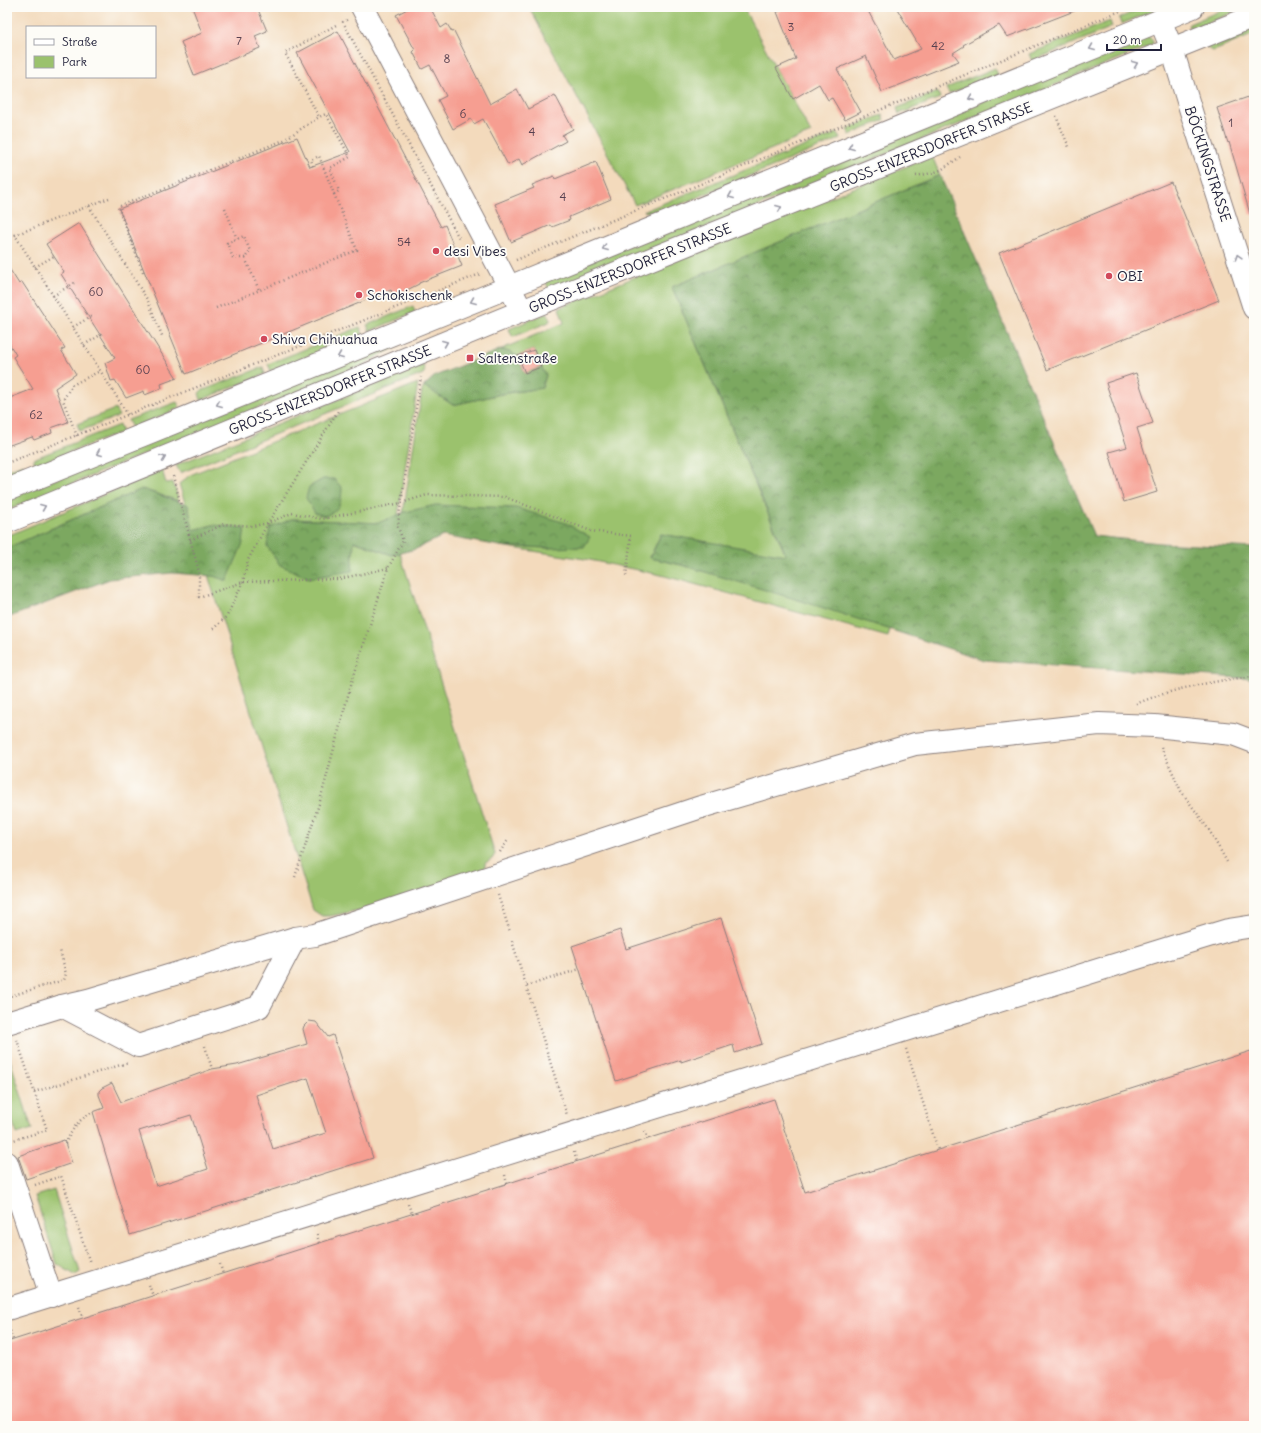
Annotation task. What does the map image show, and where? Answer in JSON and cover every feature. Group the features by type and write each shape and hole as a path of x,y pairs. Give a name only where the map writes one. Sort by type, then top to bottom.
{"main road":[{"path":"362,7 522,311"},
{"name":"GROSS-ENZERSDORFER STRASSE","path":"7,490 509,287 1192,7"},
{"name":"GROSS-ENZERSDORFER STRASSE","path":"7,522 522,311 1254,16"},
{"name":"BÖCKINGSTRASSE","path":"1160,20 1172,49 1254,308"},
{"path":"9,1023 295,938 315,935 701,807 915,744 1099,724 1159,726 1233,734 1254,742"},
{"path":"7,1309 1222,932 1254,926"},
{"path":"62,1006 138,1046 259,1007 295,938"},
{"path":"7,1163 51,1296"}],"path":[{"path":"512,261 1130,7"},
{"path":"343,22 460,240"},
{"path":"319,117 285,53 338,24"},
{"path":"143,272 118,207 284,140 326,114 350,157 330,168 339,192 334,194"},
{"path":"1055,114 1069,146"},
{"path":"216,308 357,250 319,156 311,160 313,166"},
{"path":"7,238 109,198"},
{"path":"89,206 148,301 163,338"},
{"path":"225,208 237,239"},
{"path":"15,234 128,415"},
{"path":"244,236 250,251 245,258 233,258 227,243 244,236"},
{"path":"35,267 54,256"},
{"path":"245,258 259,290"},
{"path":"475,268 479,275"},
{"path":"7,463 483,273"},
{"path":"53,296 74,283"},
{"path":"73,327 92,316"},
{"path":"84,345 102,334"},
{"path":"77,436 63,400 72,385 100,371"},
{"path":"295,877 320,801 350,688 388,568 403,541 398,527 421,377"},
{"path":"213,629 227,616 243,582 248,560 268,523 338,411"},
{"path":"162,459 174,478 199,572 199,597 243,582 339,579 388,568"},
{"path":"190,540 224,524 254,526 268,523 292,513 322,518 401,503 427,495 505,497 591,531 631,536 626,576"},
{"path":"1133,706 1172,691 1222,680 1254,676"},
{"path":"1159,726 1161,748 1181,791 1209,830 1227,862"},
{"path":"512,941 569,1118 569,1135 577,1162"},
{"path":"7,997 64,980 66,974 60,950"},
{"path":"527,986 580,969"},
{"path":"7,1142 47,1130 9,1023"},
{"path":"901,1032 938,1150"},
{"path":"65,1144 74,1127 85,1116 93,1112"},
{"path":"7,1321 13,1340"}],"green space":[{"path":"529,7 743,7 811,133 635,205"},
{"path":"1145,7 1164,7 1121,24 1119,18"},
{"path":"1229,7 1247,7 1192,29 1188,26 1189,24"},
{"path":"1110,21 1112,27 1032,61 1029,54"},
{"path":"1254,25 1254,34 1214,51 1208,49 1206,45"},
{"path":"1146,36 1151,38 1153,42 1152,45 550,291 545,280"},
{"path":"995,68 998,75 949,94 946,88"},
{"path":"938,92 940,98 899,114 897,108"},
{"path":"882,115 884,120 850,135 847,129"},
{"path":"837,133 840,139 664,211 644,211"},
{"path":"932,156 940,175 672,287 786,556 661,534 650,557 800,600 890,629 888,637 661,575 585,559 500,546 549,548 405,512 403,513 424,386 453,405 501,394 542,388 546,375 534,350 518,356 504,350 497,351 564,323 559,308"},
{"path":"940,175 1094,536 1160,543 1254,548 1254,679 984,660 805,602 682,565 650,558 661,534 786,555 672,287"},
{"path":"413,306 415,312 370,331 367,325"},
{"path":"547,313 550,320 549,322 513,337 512,336 509,329"},
{"path":"360,327 363,334 271,371 268,364"},
{"path":"397,341 399,346 361,366 7,510 7,499"},
{"path":"504,350 518,356 525,373 541,367 546,375 542,388 501,394 453,405 424,386 435,376 497,351"},
{"path":"423,365 425,371 423,374 180,473 176,465"},
{"path":"263,367 265,374 201,400 199,393 201,391"},
{"path":"418,383 398,515 379,523 292,519 392,555 400,553 495,854 492,859 485,863 485,869 370,908 330,916 322,916 313,910 208,575 213,576 213,525 193,530 188,505 185,503 179,484 190,475"},
{"path":"177,402 180,408 132,428 128,420"},
{"path":"115,409 119,416 80,431 77,424"},
{"path":"119,425 122,432 36,465 33,459"},
{"path":"23,464 26,470 7,477 7,470"},
{"path":"162,470 166,483 173,482 179,501 142,489 7,548 7,536"},
{"path":"323,479 334,479 342,488 339,506 330,514 325,516 315,513 306,498 309,487"},
{"path":"142,489 188,505 193,530 213,525 245,528 243,543 227,581 213,576 172,573 110,579 7,618 7,548"},
{"path":"436,505 516,508 566,523 590,537 584,547 549,548 500,546 443,536 416,549 392,555 354,541 352,571 309,578 280,565 267,546 270,528 292,519 378,523 405,512"},
{"path":"7,1050 32,1129 17,1134 7,1106"},
{"path":"54,1190 80,1272 75,1275 57,1264 35,1196"}],"building":[{"path":"192,7 257,7 267,31 255,36 260,48 194,75 181,42 202,33"},
{"path":"411,7 430,7 441,28 447,24 452,32 454,31 490,104 517,89 528,109 555,95 573,129 562,135 566,141 522,165 519,159 508,165 483,119 474,124 471,119 453,129 438,100 446,96 430,65 422,69 413,52 415,50 396,15"},
{"path":"789,7 866,7 894,60 921,49 896,7 1082,8 1007,37 999,25 963,45 964,46 953,53 959,61 882,92 866,56 837,69 861,112 845,120 832,98 828,100 819,84 793,99 776,68 796,59 777,12"},
{"path":"338,31 441,227 445,225 462,266 419,283 393,296 391,290 186,374 119,209 297,137 310,167 350,152 297,53"},
{"path":"1254,95 1254,214 1250,214 1229,142 1228,143 1217,108"},
{"path":"596,162 611,199 569,217 570,220 552,227 551,225 511,242 495,204 534,188 532,185 554,176 555,179"},
{"name":"OBI","path":"1171,182 1219,300 1047,370 999,253"},
{"path":"79,223 177,378 161,384 162,388 145,395 144,391 126,398 115,380 111,381 105,363 115,358 61,274 64,272 46,244"},
{"path":"7,265 19,284 22,282 65,348 61,350 76,374 55,388 68,422 51,428 52,433 34,440 32,437 7,446 7,399 33,389 13,357 16,355 7,340"},
{"path":"534,350 541,367 525,373 518,356"},
{"path":"1136,373 1153,423 1137,428 1157,492 1124,502 1109,452 1127,447 1106,383"},
{"path":"721,918 762,1044 735,1053 733,1045 616,1081 572,946 620,930 626,949"},
{"path":"309,1021 316,1022 328,1037 333,1035 373,1158 130,1235 93,1112 104,1108 99,1091 112,1083 121,1102 212,1069 237,1065 307,1044 303,1029","holes":["308,1078 326,1133 273,1149 256,1095","191,1115 208,1169 156,1186 139,1131"]},
{"path":"1254,1050 1254,1426 7,1426 7,1342 774,1099 805,1192"},
{"path":"64,1140 72,1163 26,1179 18,1156"}],"place":[{"name":"desi Vibes","path":"436,251"},
{"name":"OBI","path":"1109,276"},
{"name":"Schokischenk","path":"359,295"},
{"name":"Shiva Chihuahua","path":"264,339"},
{"name":"Saltenstraße","path":"470,358"}]}
